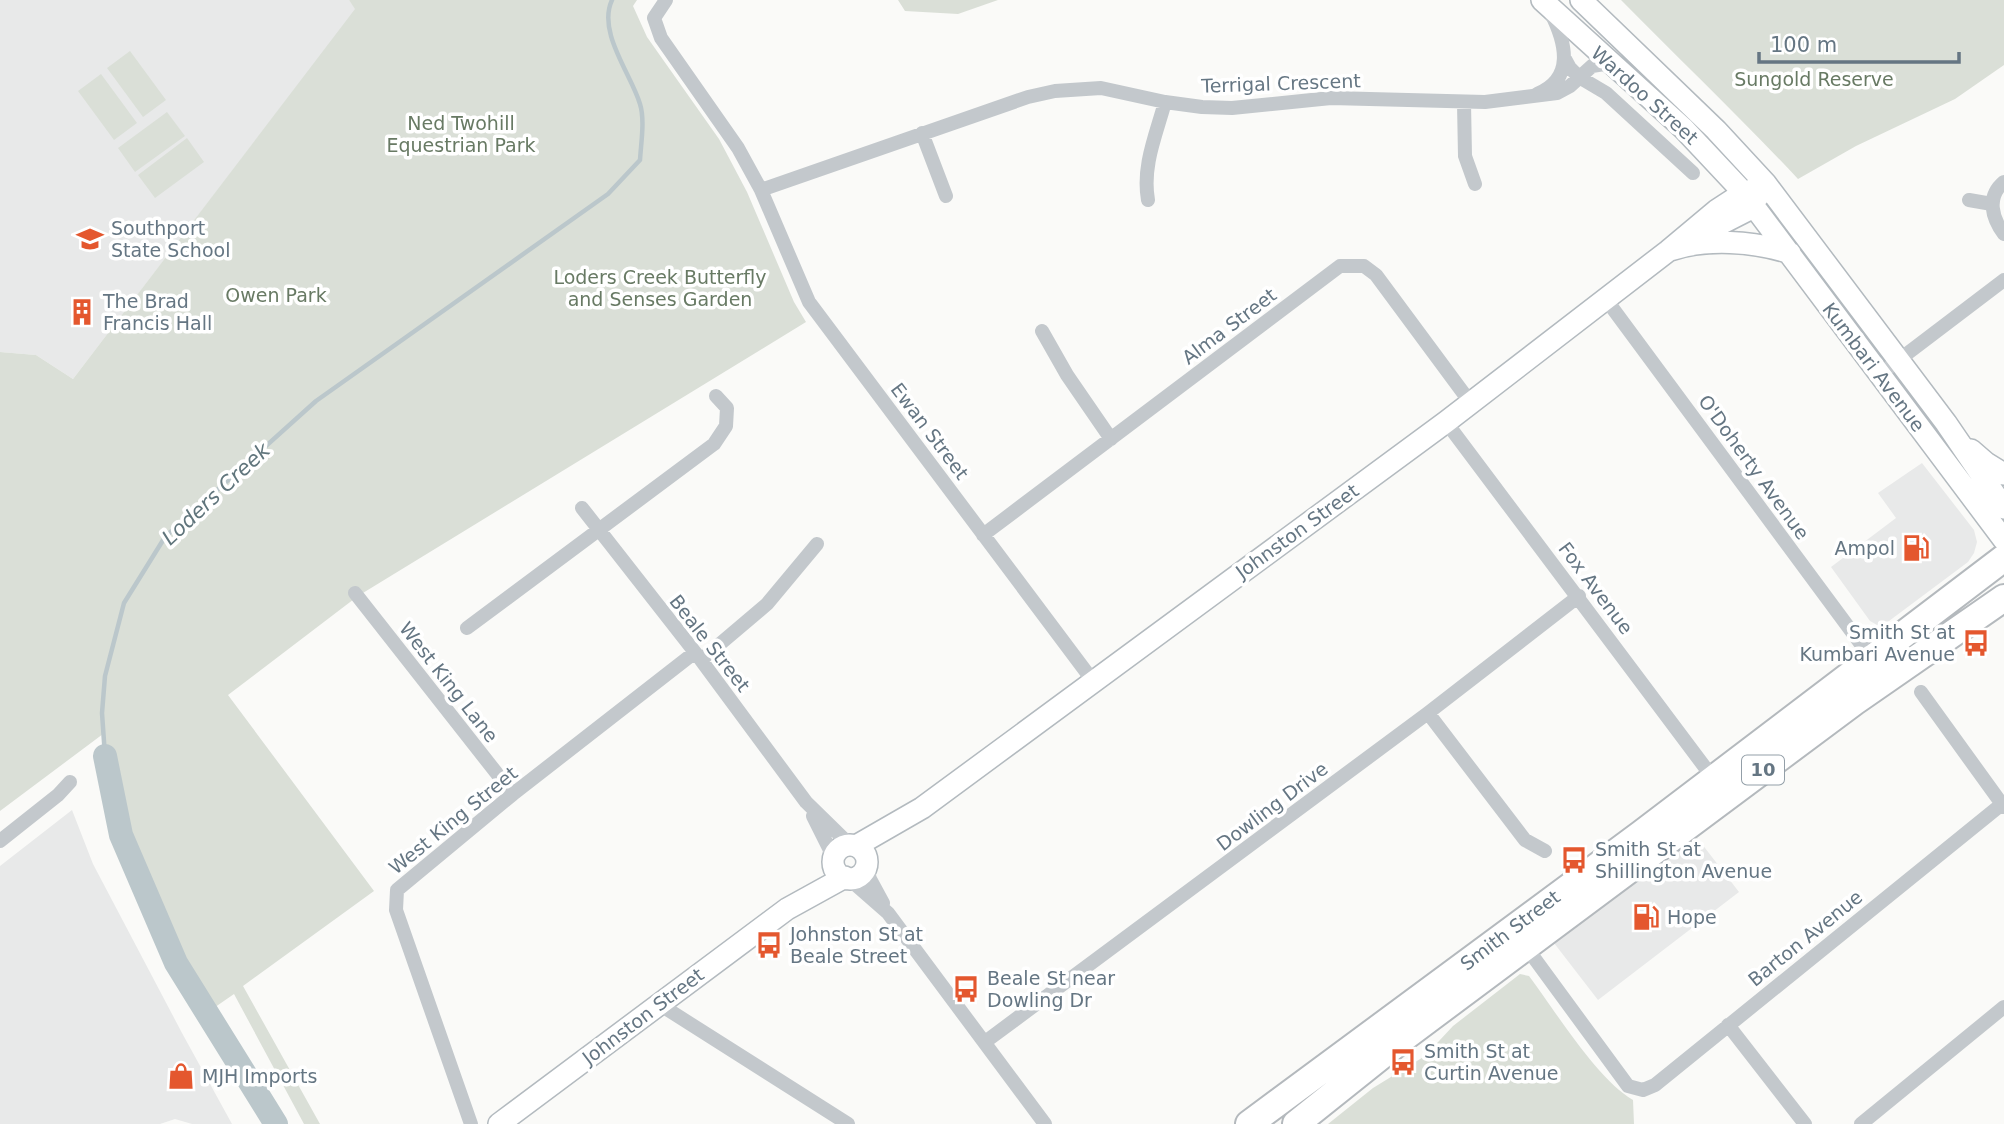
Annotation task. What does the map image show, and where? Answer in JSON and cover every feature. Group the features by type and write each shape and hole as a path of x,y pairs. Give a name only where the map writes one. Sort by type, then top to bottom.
{"highway":[{"name":"Smith Street","path":"1250,1124 2004,558"},
{"name":"Smith Street","path":"1296,1124 1382,1054 1854,702 2004,598"}],"street":[{"name":"Ewan Street","path":"666,0 654,18 661,38 738,148 761,190 809,302 1093,681"},
{"name":"Wardoo Street","path":"1581,0 1716,130 1766,184"},
{"name":"Wardoo Street","path":"1544,2 1683,128 1749,199"},
{"path":"1544,2 1560,34 1564,57"},
{"name":"Terrigal Crescent","path":"1526,98 1555,83 1563,67 1564,57"},
{"name":"Wardoo Street","path":"1564,57 1579,77 1602,89 1693,173"},
{"name":"Terrigal Crescent","path":"761,190 1028,97 1055,91 1101,89 1165,102 1233,108 1331,98 1464,103 1557,93 1593,65 1610,63"},
{"path":"1148,200 1144,182 1145,170 1165,102"},
{"path":"1464,103 1465,156 1475,184"},
{"path":"922,133 946,196"},
{"path":"1695,226 1717,198 1720,186 1718,163"},
{"path":"2004,182 1998,187 1992,204 1995,222 2004,234"},
{"path":"1749,199 1766,184"},
{"name":"Kumbari Avenue","path":"1766,184 1952,431 2004,508"},
{"name":"Kumbari Avenue","path":"1749,199 2004,540"},
{"name":"Johnston Street","path":"499,1124 1093,681 1446,422 1668,251 1695,226 1749,199"},
{"name":"Johnston Street","path":"1668,251 1742,214 1749,199"},
{"path":"1969,200 1992,204"},
{"path":"1668,251 1689,244 1715,243 1769,248 1790,253"},
{"name":"Alma Street","path":"984,535 1340,266 1364,266 1376,275 1470,402"},
{"path":"1879,375 2004,280"},
{"name":"O'Doherty Avenue","path":"1605,298 1872,659"},
{"path":"1042,331 1067,376 1111,439"},
{"path":"467,628 714,444 726,426 727,408 716,396"},
{"name":"Fox Avenue","path":"1446,422 1713,778"},
{"path":"1952,431 1980,458 2004,474"},
{"name":"Beale Street","path":"582,508 697,656 1045,1124"},
{"name":"West King Street","path":"471,1124 396,910 397,890 513,794 767,604 817,544"},
{"name":"West King Lane","path":"356,593 513,794"},
{"name":"Dowling Drive","path":"985,1042 1428,713 1579,596"},
{"path":"1921,692 2003,805"},
{"path":"1428,713 1525,840 1545,851"},
{"path":"0,841 58,795 70,782"},
{"name":"Beale Street","path":"806,802 850,862 870,879 888,913"},
{"name":"Barton Avenue","path":"1526,947 1628,1086 1643,1090 1655,1085 2003,805"},
{"path":"659,1004 848,1124"},
{"path":"1861,1124 2004,1007"},
{"path":"1728,1025 1805,1124"}],"shaded area":[{"name":"Southport State School","path":"0,0 349,0 356,9 73,379 36,355 0,352"},
{"name":"Ampol","path":"1922,463 1974,530 1977,542 1968,562 1879,626 1870,621 1831,567 1896,518 1878,493"},
{"path":"72,810 93,864 232,1124 192,1124 175,1119 160,1124 0,1124 0,866"},
{"name":"Hope","path":"1695,835 1739,892 1598,1000 1554,943"}],"green space":[{"path":"349,0 637,0 633,6 647,37 719,139 747,192 794,302 806,322 358,596 228,695 374,891 243,986 320,1124 304,1124 234,994 208,1012 176,963 121,835 103,734 0,811 0,352 36,355 73,379 355,9"},
{"path":"898,0 998,0 958,14 905,11"},
{"name":"Sungold Reserve","path":"1621,0 2004,0 2004,65 1955,99 1856,146 1798,179"},
{"path":"130,51 166,100 143,117 107,68"},
{"path":"101,74 137,123 114,140 78,91"},
{"path":"167,112 185,136 135,172 118,148"},
{"path":"187,138 204,162 155,198 138,175"},
{"path":"1520,974 1529,976 1605,1077 1633,1100 1634,1124 1328,1124 1373,1088 1425,1056 1453,1026"}],"waterway":[{"name":"Loders Creek","path":"105,756 102,713 105,676 124,603 165,537 316,401 608,194 640,160 640,104 612,39 609,26 612,0"},
{"name":"Loders Creek","path":"105,756 121,835 176,963 276,1124"}],"place":[{"name":"Southport State School","path":"90,239"},
{"name":"The Brad Francis Hall","path":"82,312"},
{"name":"Ampol","path":"1916,548"},
{"name":"Smith St at Kumbari Avenue","path":"1976,643"},
{"name":"Smith St at Shillington Avenue","path":"1574,860"},
{"name":"Hope","path":"1646,917"},
{"name":"Johnston St at Beale Street","path":"769,945"},
{"name":"Beale St near Dowling Dr","path":"966,989"},
{"name":"Smith St at Curtin Avenue","path":"1403,1062"},
{"name":"MJH Imports","path":"181,1076"}],"park label":[{"name":"Ned Twohill Equestrian Park","path":"461,134"},
{"name":"Loders Creek Butterfly and Senses Garden","path":"660,288"},
{"name":"Owen Park","path":"276,295"}]}
